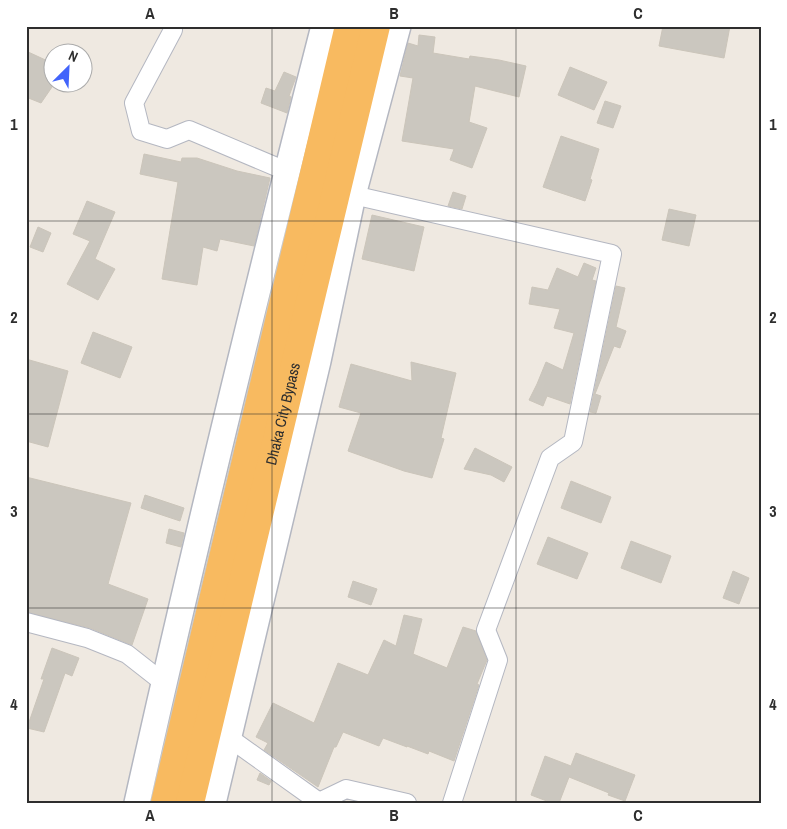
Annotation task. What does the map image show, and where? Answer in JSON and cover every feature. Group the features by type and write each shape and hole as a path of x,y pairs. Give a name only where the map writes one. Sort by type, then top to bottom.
{"highway":[{"name":"Dhaka City Bypass","path":"165,803 349,26"},
{"name":"Dhaka City Bypass","path":"190,803 376,26"}],"main road":[{"path":"138,803 164,683 286,171 324,26"},
{"path":"212,803 316,371 354,196 398,26"}],"street":[{"path":"172,26 173,30 134,103 141,131 167,139 189,130 286,171"},
{"path":"354,196 612,254 573,442 550,458 486,630 498,660 452,803"},
{"path":"26,622 87,638 127,654 164,683"},
{"path":"228,738 319,802 346,789 407,803"}],"building":[{"path":"663,26 730,26 724,58 659,46"},
{"path":"419,35 435,37 433,53 469,59 470,56 499,60 526,66 519,97 475,86 469,122 487,128 472,168 450,160 454,149 402,141 413,78 400,76 408,43 418,46"},
{"path":"26,51 42,58 42,92 49,92 41,103 26,97"},
{"path":"570,67 607,82 594,110 558,95"},
{"path":"284,72 296,77 289,96 291,97 287,113 261,103 266,88 275,91"},
{"path":"605,101 621,106 613,128 597,123"},
{"path":"561,136 599,149 585,201 543,187"},
{"path":"144,154 181,162 182,158 197,158 237,171 270,178 254,246 220,239 217,251 203,247 197,285 162,279 178,182 140,174"},
{"path":"453,192 466,196 462,209 448,206"},
{"path":"87,201 115,212 95,259 115,269 98,300 67,284 90,241 73,234"},
{"path":"669,209 696,215 689,246 662,240"},
{"path":"372,215 424,227 414,271 362,259"},
{"path":"38,227 51,233 43,252 30,247"},
{"path":"584,263 596,268 592,280 596,281 570,404 547,396 543,406 529,400 546,362 563,370 574,333 554,328 560,309 529,304 532,287 548,290 557,268 578,277"},
{"path":"616,286 625,288 616,327 626,331 620,348 614,346 595,394 601,396 596,413 590,412"},
{"path":"93,332 132,347 120,378 81,363"},
{"path":"26,359 68,371 48,447 26,441"},
{"path":"411,362 456,373 441,438 444,439 432,478 404,471 348,451 361,413 339,407 351,364 412,381"},
{"path":"475,448 512,467 504,482 491,475 464,469"},
{"path":"26,477 131,503 108,584 148,599 132,645 90,628 26,612"},
{"path":"571,481 611,497 601,523 561,508"},
{"path":"145,495 184,508 180,521 141,508"},
{"path":"169,529 184,533 181,547 166,543"},
{"path":"548,537 588,553 577,579 537,564"},
{"path":"631,541 671,556 661,583 621,568"},
{"path":"733,571 749,578 739,604 723,598"},
{"path":"353,581 377,589 371,605 348,597"},
{"path":"404,615 422,619 413,654 447,668 463,627 476,631 487,660 477,684 479,685 454,761 429,751 428,754 383,738 379,746 343,732 336,747 334,747 318,787 264,750 268,743 256,737 273,703 314,723 338,663 368,675 384,640 396,646"},
{"path":"52,648 79,658 72,676 65,673 44,732 27,728 44,679 41,679"},
{"path":"576,753 635,775 625,801 569,777 559,803 552,803 531,795 545,756 571,766"},
{"path":"260,773 271,781 269,785 257,780"}]}
